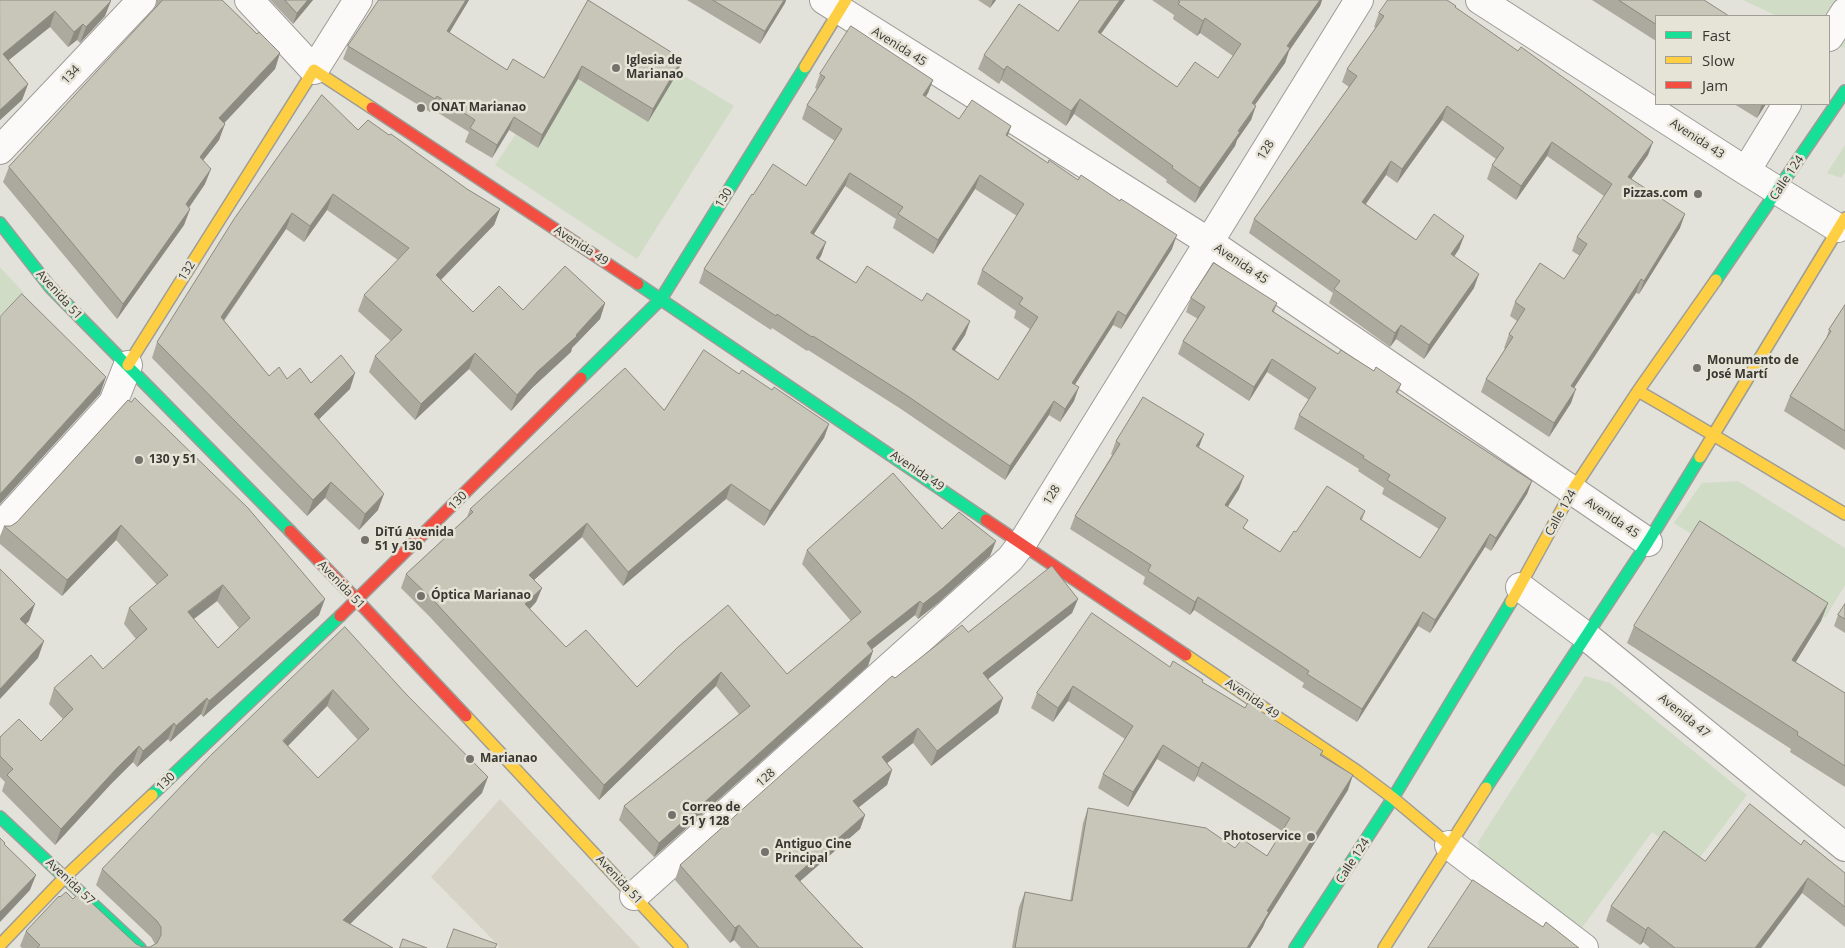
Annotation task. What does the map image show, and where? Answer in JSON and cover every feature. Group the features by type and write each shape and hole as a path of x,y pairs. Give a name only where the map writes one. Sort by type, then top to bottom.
{"street":[{"name":"134","path":"0,150 142,0"},
{"name":"Avenida 49","path":"249,0 314,70 662,299 1023,542 1358,771 1449,845 1584,948"},
{"name":"132","path":"0,527 113,403 128,365 358,0"},
{"name":"128","path":"634,896 1010,559 1023,542 1358,0"},
{"name":"Avenida 43","path":"1480,0 1778,192 1842,223"},
{"name":"Avenida 45","path":"837,3 1209,242 1648,542"},
{"name":"130","path":"0,946 65,878 356,600 662,299 837,3"},
{"path":"1830,35 1845,12"},
{"name":"Calle 124","path":"1296,948 1393,798 1520,588 1572,491 1638,391 1778,192 1845,91"},
{"path":"1746,171 1786,105"},
{"name":"Avenida 51","path":"0,223 50,287 356,600 682,948"},
{"path":"1384,948 1449,845 1648,542 1842,223"},
{"path":"1638,391 1714,434 1845,514"},
{"name":"Avenida 47","path":"1520,588 1586,636 1845,847"},
{"name":"Avenida 57","path":"0,817 140,948"}],"shaded area":[{"path":"500,799 640,948 498,948 499,946 431,877"}],"green space":[{"path":"1743,0 1845,0 1845,46 1843,48 1830,42 1830,15 1775,15"},
{"path":"678,72 734,106 637,259 495,165 516,134 578,79 648,122"},
{"path":"1845,145 1845,172 1841,178 1827,173"},
{"path":"0,267 24,293 0,315"},
{"path":"1738,481 1845,548 1845,585 1825,618 1674,523 1702,483"},
{"path":"1585,676 1610,683 1747,795 1695,864 1652,832 1581,929 1482,859 1478,842"}],"building":[{"path":"0,0 111,1 86,27 83,24 74,32 55,11 3,54 28,84 0,110"},
{"path":"163,0 222,0 280,53 219,118 225,124 200,157 211,169 186,204 190,209 123,304 9,167"},
{"path":"285,0 308,0 297,13"},
{"path":"379,0 466,0 447,31 507,70 513,59 544,78 588,0 682,59 653,109 582,66 542,135 514,117 497,145 470,128 475,120 437,96 435,99 348,46"},
{"path":"713,0 784,0 765,31"},
{"path":"1080,0 1120,0 1098,32 1177,87 1195,62 1218,78 1241,44 1205,18 1203,21 1178,4 1180,2 1178,0 1320,0 1287,46 1290,48 1252,103 1256,106 1238,131 1240,132 1200,188 1172,168 1173,166 1080,99 1071,111 1007,66 1004,70 984,55 1019,4 1058,31"},
{"path":"1388,0 1447,0 1518,51 1521,47 1653,142 1628,177 1685,214 1644,281 1641,279 1571,386 1576,389 1554,423 1486,379 1513,337 1509,334 1525,309 1515,302 1540,263 1564,279 1587,244 1577,237 1612,184 1552,142 1521,186 1492,165 1504,148 1447,106 1402,169 1391,161 1362,202 1416,240 1434,214 1464,236 1451,254 1479,274 1429,345 1401,325 1395,333 1334,289 1340,281 1254,219 1357,76 1347,69 1384,16 1379,13"},
{"path":"1619,0 1704,0 1727,15 1655,15 1655,23"},
{"path":"851,26 933,80 923,95 959,119 972,100 1011,126 1006,135 1048,163 1049,160 1078,180 1081,175 1177,235 1126,316 1118,311 1072,383 1079,387 1065,409 1054,401 1010,466 906,395 777,314 776,316 704,269 773,164 806,186 842,129 807,105 825,77 820,74","holes":["850,173 903,207 898,214 938,240 980,175 1024,204 982,270 1023,298 1019,304 1038,317 998,380 952,349 970,321 927,293 922,301 867,266 856,283 816,258 826,242 811,233"]},
{"path":"322,95 358,130 368,120 389,135 391,134 467,189 500,209 436,275 473,312 499,286 523,310 565,266 605,303 577,336 537,372 517,395 475,353 421,404 375,356 402,330 364,295 409,248 333,194 310,226 292,213 221,317 269,376 279,367 287,379 300,368 311,383 341,355 355,373 314,414 384,494 365,514 331,482 313,500 157,342 234,219"},
{"path":"1214,263 1277,303 1272,311 1338,354 1341,350 1374,371 1376,367 1401,384 1396,392 1532,481 1496,538 1490,534 1435,620 1423,612 1362,709 1307,674 1309,671 1198,597 1195,602 1148,571 1151,565 1075,516 1120,444 1116,441 1143,397 1204,434 1196,446 1244,476 1225,505 1248,520 1243,528 1280,552 1327,486 1365,511 1360,519 1420,558 1446,518 1387,480 1390,475 1363,458 1364,456 1299,415 1316,388 1272,359 1254,387 1183,341 1205,307 1191,298"},
{"path":"22,294 106,377 0,494 0,317"},
{"path":"1845,305 1845,431 1790,396"},
{"path":"704,350 739,374 742,370 772,390 774,387 829,424 770,511 731,484 628,572 587,523 529,575 542,588 525,604 566,647 586,630 637,687 678,647 728,605 787,674 861,612 807,550 893,473 942,529 959,512 996,541 923,604 920,601 867,643 873,651 659,843 624,806 750,706 721,672 604,785 435,602 406,574 473,512 470,509 625,368 664,410"},
{"path":"135,398 248,508 325,599 209,701 207,698 176,726 174,723 143,751 139,746 61,829 7,775 13,769 0,756 0,737 19,719 41,741 73,709 54,688 91,655 103,669 147,629 129,608 168,575 121,525 67,580 4,526 11,526 17,522 128,400 131,402","holes":["223,585 250,618 218,648 188,612"]},
{"path":"1700,521 1828,603 1792,660 1845,693 1845,766 1797,735 1798,732 1634,626"},
{"path":"1052,566 1078,599 983,673 1003,698 937,751 918,728 882,757 892,770 853,801 865,815 795,876 863,948 759,948 739,925 735,928 680,865 892,676 895,678 962,625 968,632"},
{"path":"0,569 35,604 20,619 44,641 0,689"},
{"path":"1845,604 1845,619 1838,615"},
{"path":"1092,613 1170,667 1173,661 1203,680 1202,682 1245,708 1248,703 1323,751 1320,755 1353,775 1267,911 1269,912 1247,948 1015,948 1025,892 1072,901 1088,808 1206,828 1235,848 1242,839 1267,856 1290,818 1202,762 1199,768 1163,745 1133,792 1103,774 1133,726 1073,686 1058,708 1037,693"},
{"path":"345,627 406,694 488,777 343,920 393,948 37,948 40,945 26,931 59,896 66,892 73,899 80,892 136,944 142,947 150,947 157,943 161,935 161,927 157,921 102,869 210,756","holes":["333,690 369,729 318,778 283,741"]},
{"path":"1750,804 1801,845 1804,840 1845,873 1845,907 1808,878 1755,948 1675,948 1648,927 1646,930 1611,906 1664,831 1705,861"},
{"path":"0,838 36,875 0,912"},
{"path":"1473,880 1543,927 1546,922 1579,948 1428,948"},
{"path":"454,929 497,944 495,948 447,948"},
{"path":"403,939 427,948 400,948"}],"traffic: fast":[{"path":"581,378 661,299 805,67"},
{"path":"1716,280 1845,91"},
{"path":"0,223 50,287 290,531"},
{"path":"638,284 986,520"},
{"path":"1486,788 1648,542 1700,457"},
{"path":"1295,948 1393,798 1511,602"},
{"path":"152,795 340,616"},
{"path":"0,817 140,948"}],"traffic: slow":[{"path":"805,67 846,0"},
{"path":"128,365 314,70 372,108"},
{"path":"1700,457 1845,218"},
{"path":"1511,602 1572,491 1638,391 1716,280"},
{"path":"1638,391 1845,514"},
{"path":"1186,655 1357,771 1393,798 1449,845"},
{"path":"466,716 682,948"},
{"path":"1384,948 1486,788"},
{"path":"0,945 65,877 152,795"}],"traffic: jam":[{"path":"372,108 638,284"},
{"path":"340,616 581,378"},
{"path":"986,520 1186,655"},
{"path":"290,531 466,716"}],"place":[{"name":"Iglesia de Marianao","path":"616,68"},
{"name":"ONAT Marianao","path":"421,108"},
{"name":"Pizzas.com","path":"1698,194"},
{"name":"Monumento de José Martí","path":"1697,368"},
{"name":"130 y 51","path":"139,460"},
{"name":"DiTú Avenida 51 y 130","path":"365,540"},
{"name":"Óptica Marianao","path":"421,596"},
{"name":"Marianao","path":"470,759"},
{"name":"Correo de 51 y 128","path":"672,815"},
{"name":"Photoservice","path":"1311,837"},
{"name":"Antiguo Cine Principal","path":"765,852"}]}
